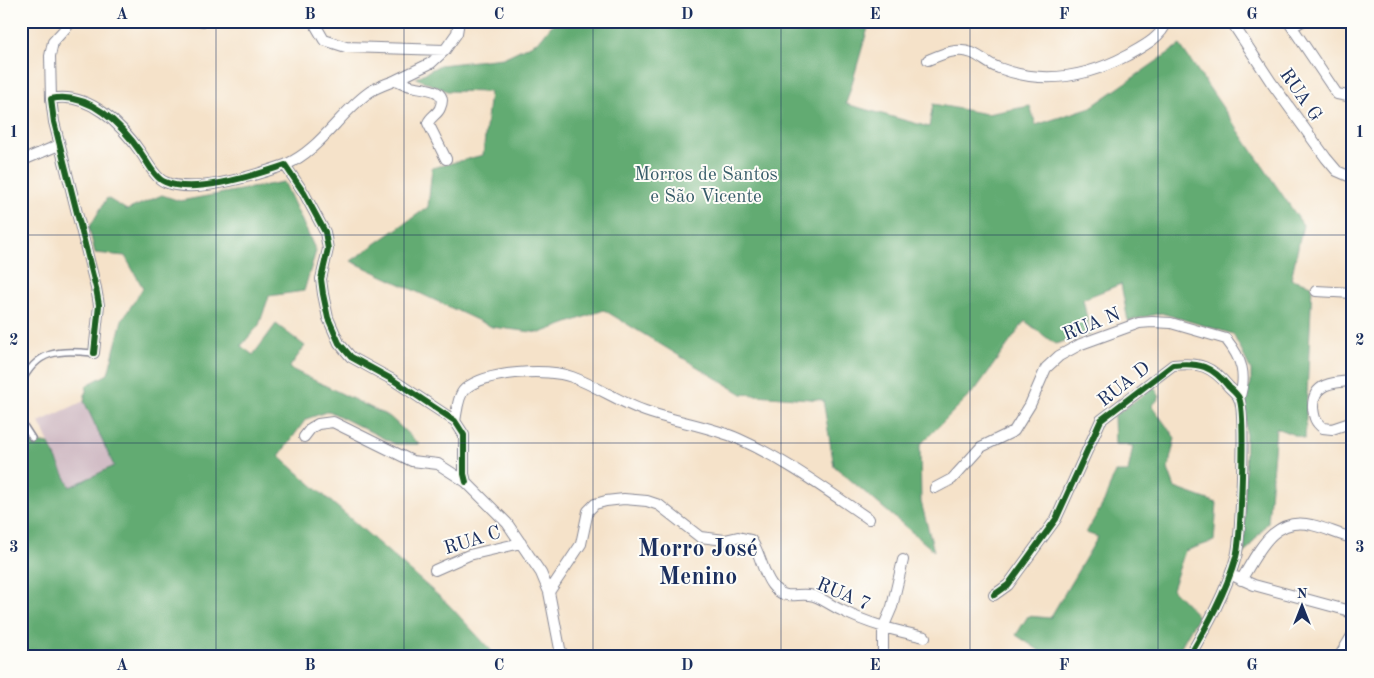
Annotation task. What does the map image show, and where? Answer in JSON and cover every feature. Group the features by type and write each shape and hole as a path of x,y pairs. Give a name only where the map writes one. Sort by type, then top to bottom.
{"street":[{"path":"72,21 53,42 50,56 51,99 59,145 99,304 94,353"},
{"path":"202,21 218,21"},
{"path":"313,21 324,40 346,47 444,50"},
{"path":"51,99 72,98 116,121 159,179 174,185 193,186 228,180 300,158 315,146 368,93 431,63 457,33 459,21"},
{"path":"928,60 945,53 959,51 972,53 998,68 1036,78 1078,75 1119,60 1148,44 1167,21"},
{"name":"RUA G","path":"1231,21 1271,82 1326,158 1337,171 1353,178"},
{"path":"1290,24 1302,21"},
{"name":"RUA G","path":"1290,24 1337,94 1353,97"},
{"path":"396,80 412,86 436,90 440,94 442,103 440,110 430,118 428,124 446,159"},
{"path":"21,160 59,145"},
{"path":"285,164 304,193 325,232 328,249 321,279 328,318 339,343 351,357 393,380 455,421 464,435 464,474 466,482"},
{"path":"1316,291 1353,293"},
{"name":"RUA N","path":"935,488 952,480 982,447 1014,431 1030,405 1046,368 1059,356 1080,344 1139,323 1171,323 1226,339 1244,374 1245,382 1239,399"},
{"name":"RUA D","path":"994,595 1008,585 1056,519 1069,495 1094,430 1101,420 1114,408 1162,372 1173,366 1186,363 1201,365 1217,372 1239,399"},
{"path":"455,421 461,395 472,385 491,378 519,373 542,371 560,373 573,377 610,396 646,411 737,438 772,455 868,519"},
{"path":"1353,381 1325,384 1319,388 1313,400 1314,418 1323,428 1332,428 1353,422"},
{"path":"1189,657 1230,575 1240,531 1239,399"},
{"path":"304,437 311,428 318,424 333,422 412,461 438,464 466,482 507,523 541,573 549,592 560,649 564,657"},
{"name":"RUA 7","path":"549,592 581,544 586,518 592,507 606,501 624,499 647,501 659,506 700,537 724,540 738,538 751,540 758,550 772,585 782,594 793,597 806,594 815,596 841,611 883,628 925,638"},
{"path":"1241,580 1271,533 1283,526 1310,524 1353,538"},
{"name":"RUA C","path":"435,570 470,555 521,543"},
{"path":"883,657 883,628 892,607 903,560"},
{"path":"1230,575 1241,580 1346,610 1353,615"},
{"path":"1339,657 1353,634"}],"lane":[{"path":"21,384 30,368 48,354 64,351 94,353"},
{"path":"21,421 32,438"}],"shaded area":[{"path":"84,401 115,465 70,487 39,422"}],"green space":[{"name":"Morros de Santos e São Vicente","path":"555,21 870,21 846,104 929,127 933,104 987,114 1030,106 1036,125 1091,107 1180,45 1303,225 1291,279 1312,285 1305,439 1276,428 1268,522 1244,554 1245,398 1251,383 1251,370 1233,334 1161,313 1128,321 1121,284 1083,299 1090,334 1055,344 1025,321 976,389 920,445 921,502 934,551 834,466 823,400 742,394 604,310 540,333 492,327 351,261 428,207 432,168 483,155 490,92 447,91 416,78 440,65 503,58 539,41"},
{"path":"284,182 316,251 304,291 269,296 259,325 241,346 253,355 276,324 305,346 289,368 390,417 419,444 395,444 329,411 306,419 279,456 449,605 497,657 21,657 21,435 25,440 49,444 70,487 114,466 84,401 87,385 108,374 122,320 143,288 125,256 95,253 89,228 107,198 127,210 162,195 180,201"},
{"path":"1154,387 1160,397 1152,406 1175,438 1168,469 1175,488 1217,503 1214,541 1185,551 1172,589 1198,616 1175,657 1046,657 1046,655 1016,635 1028,616 1050,618 1098,537 1086,533 1104,502 1115,472 1128,472 1133,446 1115,444 1114,416"}],"cycle path":[{"path":"94,353 99,305 54,122 51,99 65,98 78,100 103,112 133,142 155,174 165,182 177,185 208,185 258,174 285,165 304,193 325,232 328,249 321,279 328,318 339,343 351,357 393,380 455,421 464,435 464,474 466,482"},
{"path":"994,595 1008,585 1056,519 1101,420 1173,365 1198,365 1217,374 1239,398 1242,426 1241,502 1238,546 1232,570 1216,608 1189,657"}],"district":[{"name":"Morro José Menino","path":"698,562"}]}
